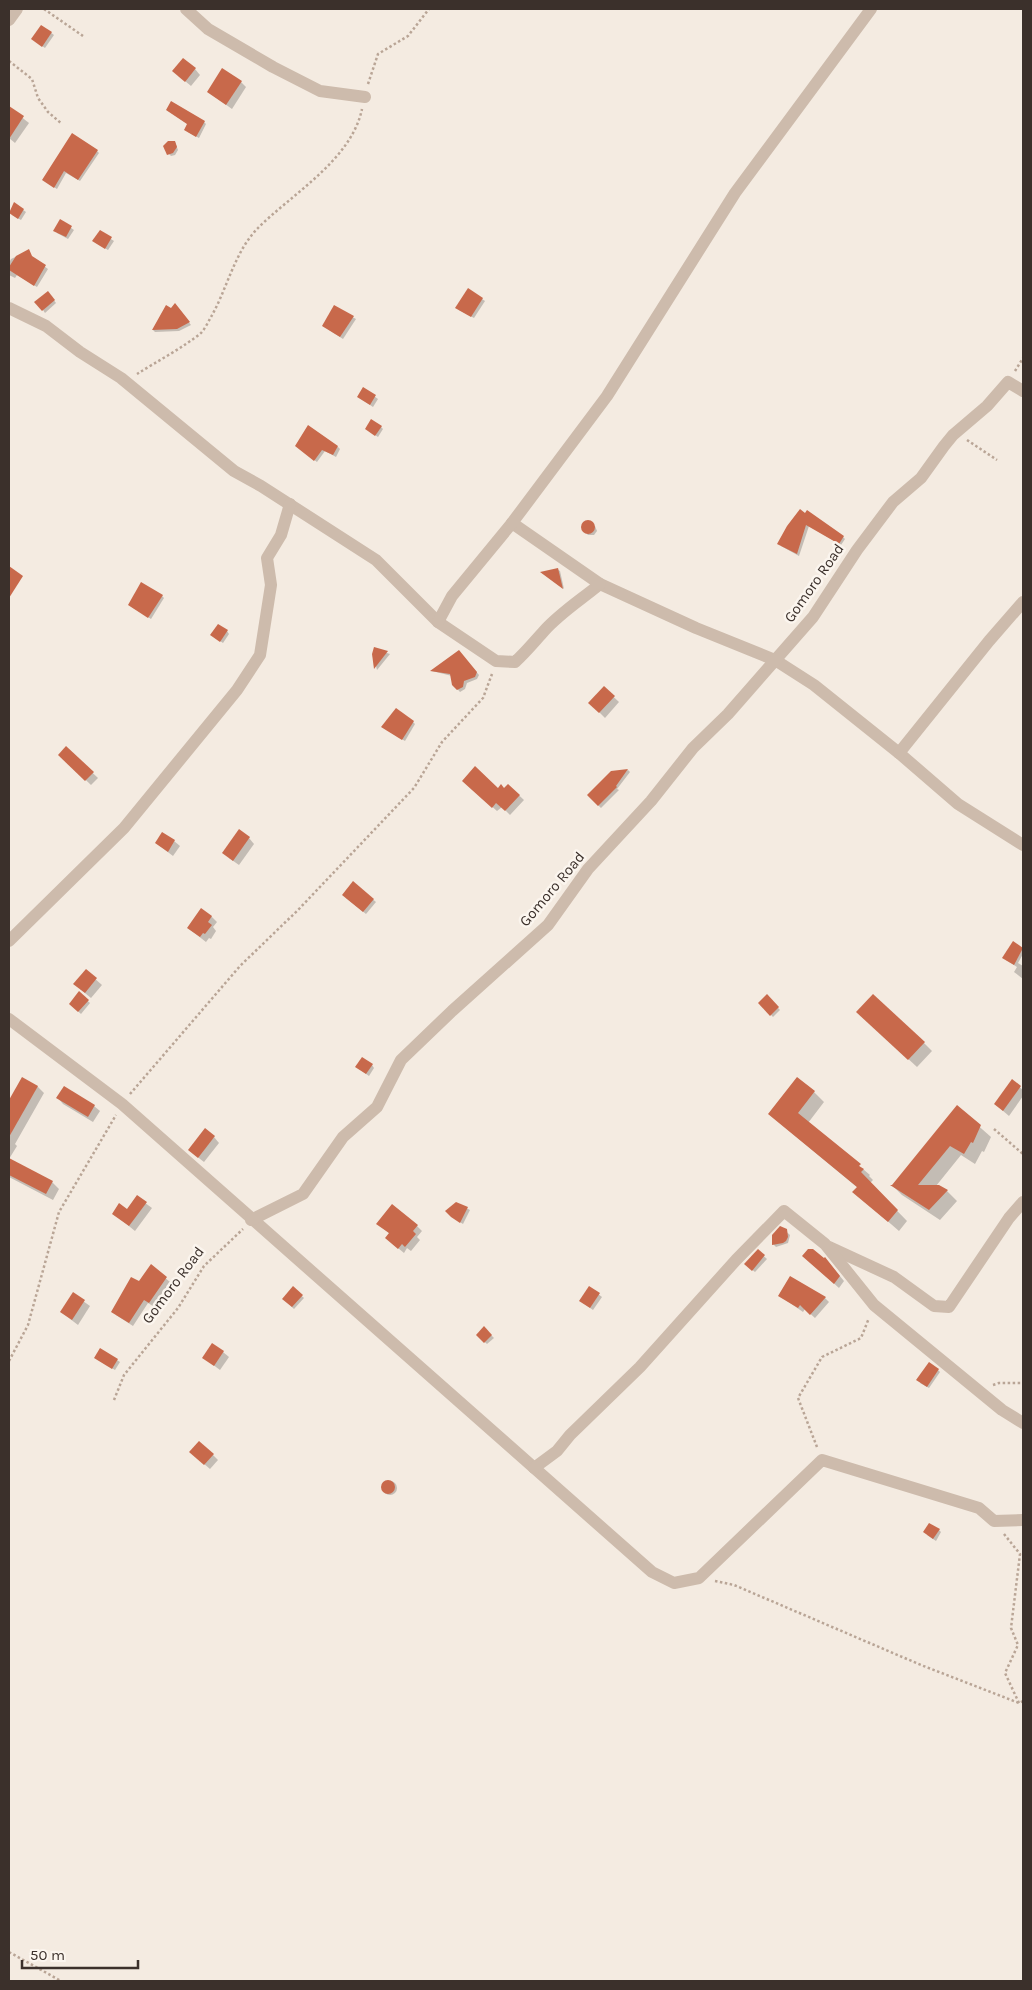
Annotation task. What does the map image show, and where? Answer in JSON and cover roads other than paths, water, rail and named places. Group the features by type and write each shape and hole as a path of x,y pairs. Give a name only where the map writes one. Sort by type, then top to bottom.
{"street":[{"path":"9,20 17,9"},
{"path":"186,9 208,29 320,91 364,97"},
{"path":"438,622 452,596 512,523 607,396 735,192 872,9"},
{"path":"9,308 46,326 80,352 121,378 234,471 290,504 376,560 438,622 496,661 515,662 531,648 544,631 600,584"},
{"name":"Gomoro Road","path":"251,1220 303,1194 343,1137 377,1107 401,1060 452,1010 548,925 588,870 651,801 693,748 728,714 813,617 857,550 893,502 922,478 953,435 987,406 1008,382 1023,391"},
{"path":"9,941 124,828 237,690 260,655 271,585 267,558 281,535 290,504"},
{"path":"512,523 600,584 696,628 776,660 814,685 899,753 958,804 1023,845"},
{"path":"899,753 1023,602"},
{"path":"9,1019 122,1104 251,1220 652,1572 674,1583 699,1578 822,1460 979,1508 994,1521 1023,1520"},
{"path":"534,1468 557,1451 570,1435 640,1367 736,1260 784,1212 825,1244 894,1277 934,1306 949,1307 1009,1218 1023,1202"},
{"path":"825,1244 874,1305 978,1390 1023,1423"}]}
